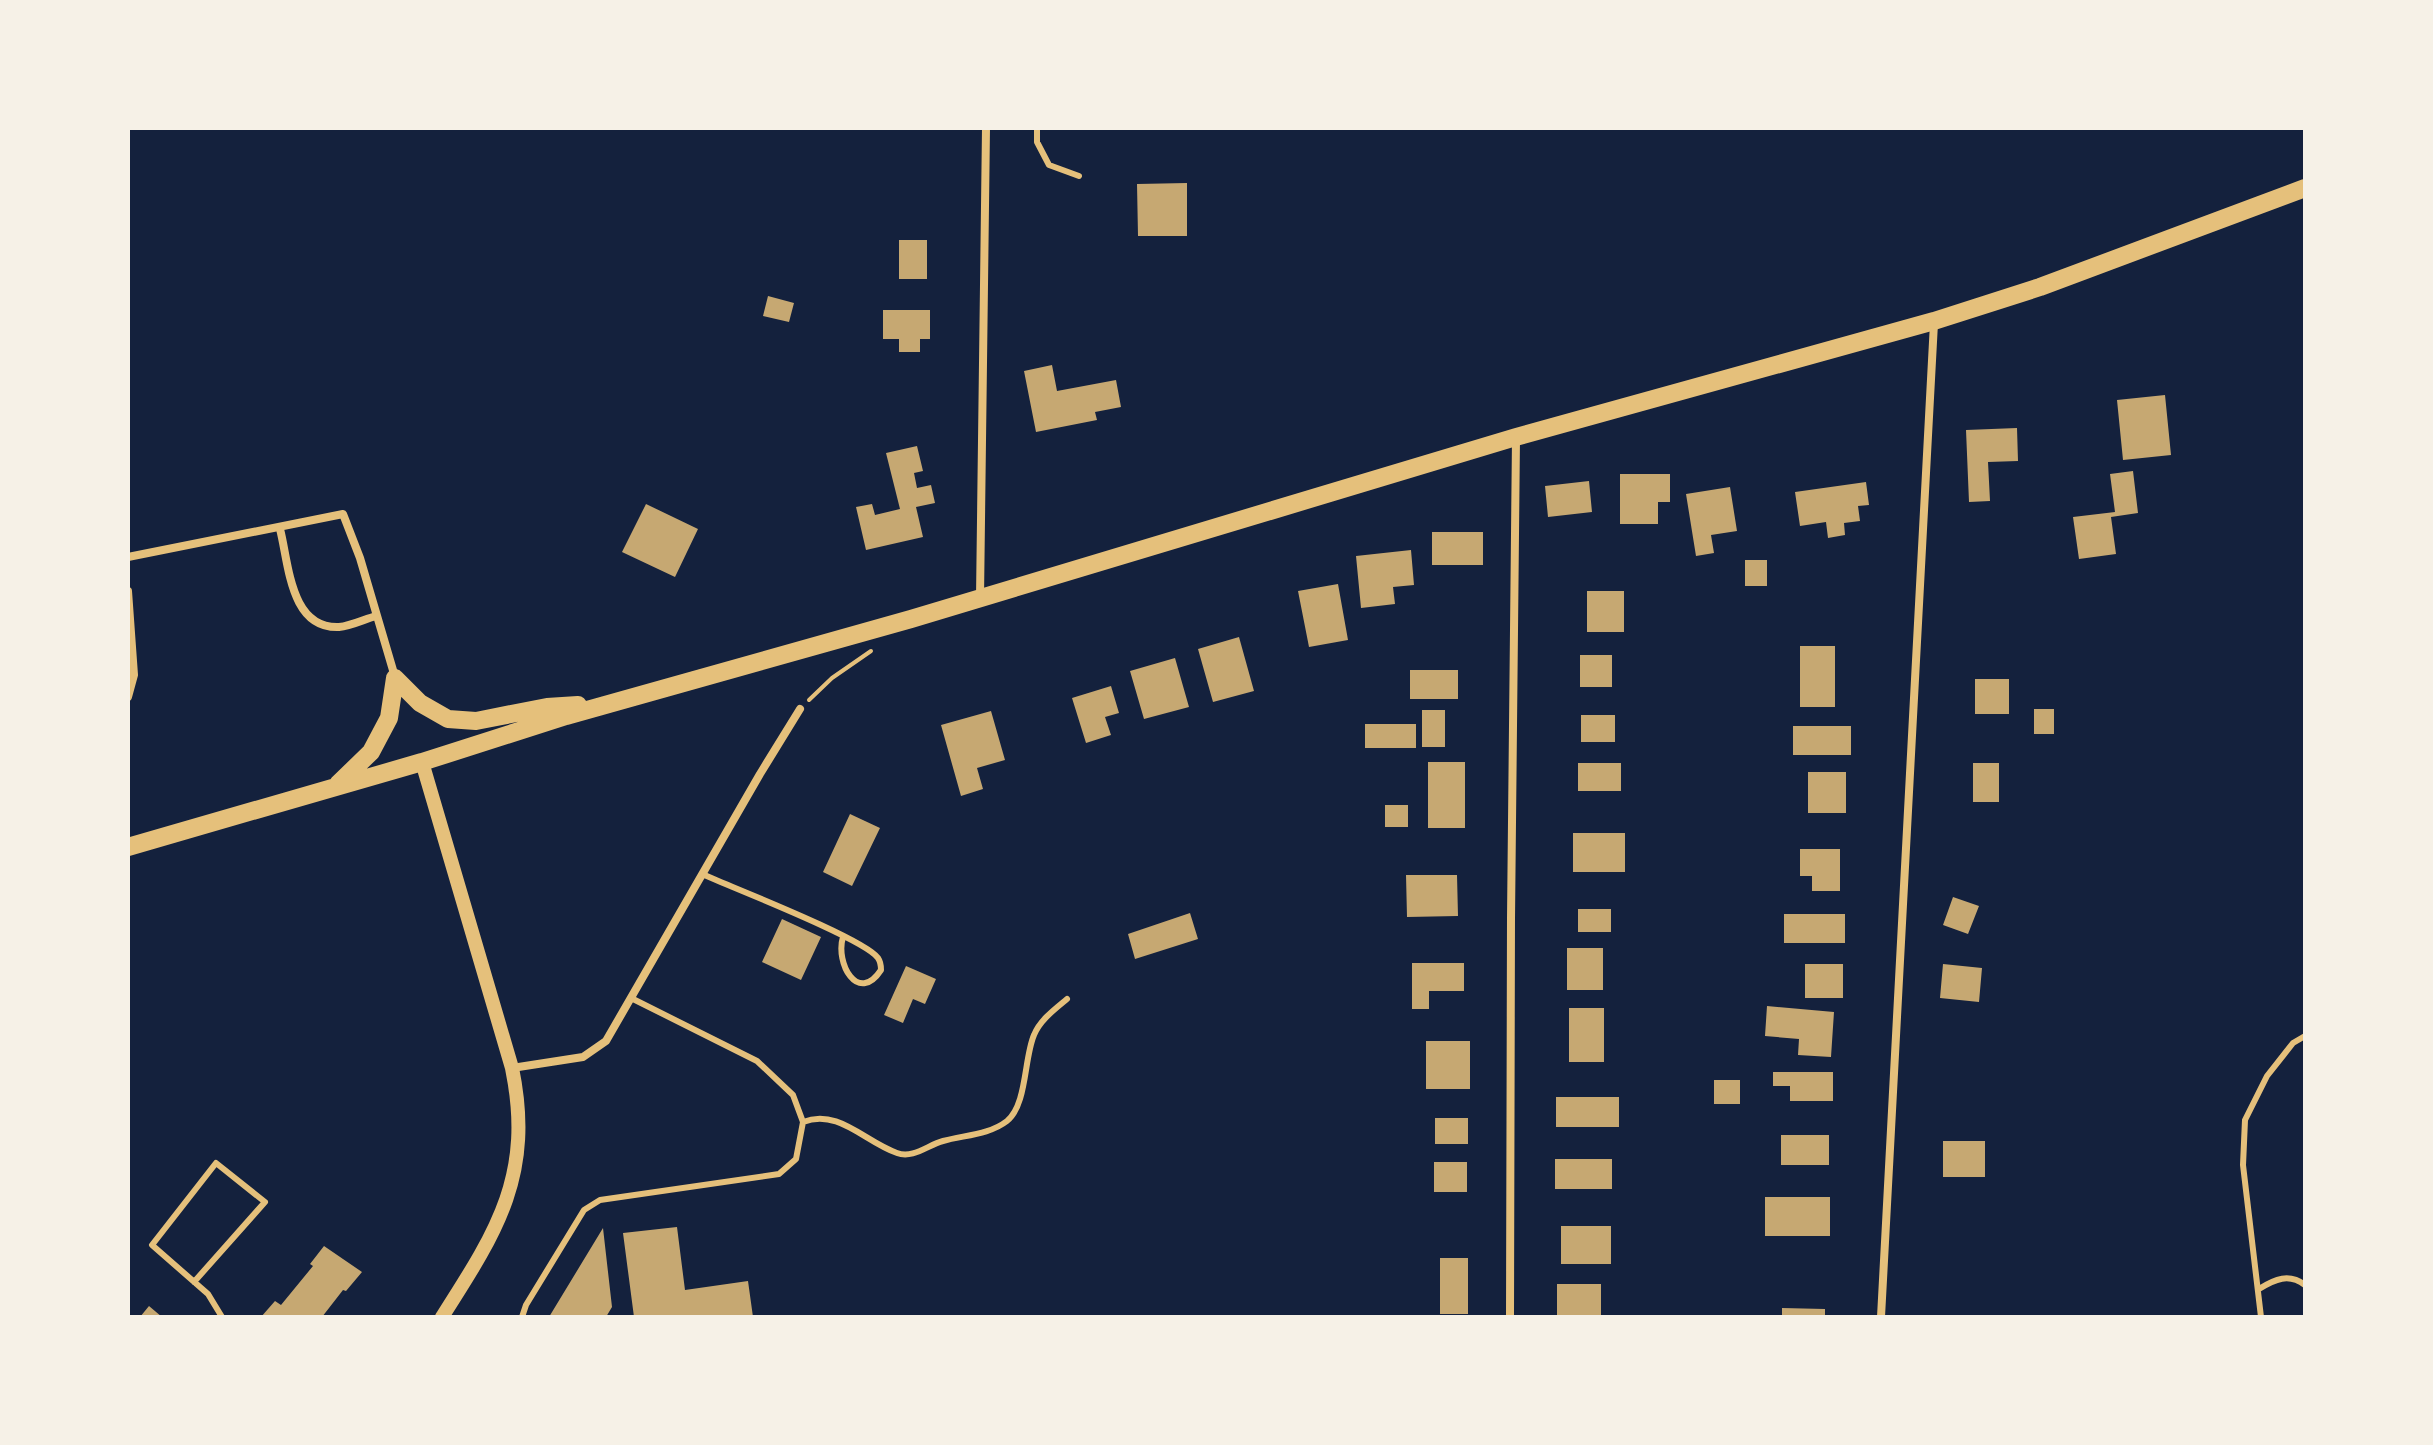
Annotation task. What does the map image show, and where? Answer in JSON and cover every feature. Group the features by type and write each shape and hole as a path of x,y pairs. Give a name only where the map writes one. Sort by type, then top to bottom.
{"main road":[{"path":"128,847 617,702 980,599 1516,437 1934,321 2040,287 2305,188"},
{"path":"395,678 420,703 448,719 476,721 547,707 617,702"},
{"path":"336,787 371,752 377,741 389,718 395,678"}],"street":[{"path":"980,599 986,128"},
{"path":"1881,1317 1934,321"},
{"path":"1510,1317 1516,437"},
{"path":"128,557 343,514 360,558 395,678"},
{"path":"280,529 298,606 315,623 340,627 376,616"},
{"path":"128,591 134,675 128,697"},
{"path":"512,1068 583,1057 606,1041 800,709"},
{"path":"422,762 512,1068 519,1113 512,1185 493,1236 442,1317"}],"lane":[{"path":"1037,128 1037,142 1049,165 1079,176"},
{"path":"702,874 843,937 876,956 881,970 875,979 859,983 847,973 840,954 843,937"},
{"path":"522,1317 526,1305 584,1210 600,1200 779,1174 796,1159 803,1122 793,1095 757,1061 631,998"},
{"path":"803,1122 816,1116 833,1120 899,1154 913,1154 942,1141 976,1135 994,1128 1009,1120 1019,1102 1034,1034 1048,1015 1067,999"},
{"path":"2261,1317 2243,1165 2245,1120 2267,1076 2293,1043 2305,1036"},
{"path":"194,1282 265,1202 216,1163 152,1245 194,1282 208,1294 222,1317"},
{"path":"2259,1289 2277,1278 2296,1278 2305,1285"}],"path":[{"path":"800,709 832,678 880,646"}],"building":[{"path":"1187,183 1187,236 1138,236 1137,184"},
{"path":"899,240 927,240 927,279 899,279"},
{"path":"768,296 794,303 789,322 763,316"},
{"path":"883,310 930,310 930,339 920,339 920,352 899,352 899,339 883,339"},
{"path":"1052,365 1057,391 1116,380 1121,407 1095,412 1097,420 1036,432 1024,371"},
{"path":"2165,395 2171,455 2123,460 2117,400"},
{"path":"2017,428 2018,461 1988,462 1990,501 1969,502 1966,430"},
{"path":"917,446 923,471 914,473 917,488 931,485 935,503 916,507 923,537 866,550 856,507 872,504 875,515 900,509 886,453"},
{"path":"2133,471 2138,513 2111,517 2116,554 2079,559 2073,517 2115,512 2110,474"},
{"path":"1620,474 1670,474 1670,502 1658,502 1658,524 1620,524"},
{"path":"1589,481 1592,512 1548,517 1545,486"},
{"path":"1866,482 1869,505 1858,506 1860,521 1844,523 1845,535 1828,538 1826,522 1800,526 1795,492"},
{"path":"1730,487 1737,531 1711,535 1714,553 1696,556 1686,494"},
{"path":"646,504 698,529 675,577 622,552"},
{"path":"1432,532 1483,532 1483,565 1432,565"},
{"path":"1411,550 1414,585 1393,587 1395,604 1361,608 1356,556"},
{"path":"1745,560 1767,560 1767,586 1745,586"},
{"path":"1338,584 1348,640 1309,647 1298,591"},
{"path":"1587,591 1624,591 1624,632 1587,632"},
{"path":"1239,637 1254,691 1213,702 1198,649"},
{"path":"1800,646 1835,646 1835,707 1800,707"},
{"path":"1580,655 1612,655 1612,687 1580,687"},
{"path":"1175,658 1189,707 1144,719 1130,671"},
{"path":"1410,670 1458,670 1458,699 1410,699"},
{"path":"1975,679 2009,679 2009,714 1975,714"},
{"path":"1111,686 1119,713 1105,717 1111,735 1086,743 1072,698"},
{"path":"2034,709 2054,709 2054,734 2034,734"},
{"path":"1422,710 1445,710 1445,747 1422,747"},
{"path":"991,711 1005,760 977,768 983,789 961,796 941,725"},
{"path":"1581,715 1615,715 1615,742 1581,742"},
{"path":"1365,724 1416,724 1416,748 1365,748"},
{"path":"1793,726 1851,726 1851,755 1793,755"},
{"path":"1428,762 1465,762 1465,828 1428,828"},
{"path":"1578,763 1621,763 1621,791 1578,791"},
{"path":"1973,763 1999,763 1999,802 1973,802"},
{"path":"1808,772 1846,772 1846,813 1808,813"},
{"path":"1385,805 1408,805 1408,827 1385,827"},
{"path":"850,814 880,828 852,886 823,872"},
{"path":"1573,833 1625,833 1625,872 1573,872"},
{"path":"1800,849 1840,849 1840,891 1812,891 1812,876 1800,876"},
{"path":"1406,875 1457,875 1458,916 1407,917"},
{"path":"1953,897 1979,906 1968,934 1943,925"},
{"path":"1578,909 1611,909 1611,932 1578,932"},
{"path":"1190,913 1198,939 1135,959 1128,934"},
{"path":"1784,914 1845,914 1845,943 1784,943"},
{"path":"782,919 821,937 801,980 762,962"},
{"path":"1567,948 1603,948 1603,990 1567,990"},
{"path":"1412,963 1464,963 1464,991 1429,991 1429,1009 1412,1009"},
{"path":"1805,964 1843,964 1843,998 1805,998"},
{"path":"1943,964 1982,968 1979,1002 1940,998"},
{"path":"906,966 936,979 925,1004 913,999 903,1023 884,1015"},
{"path":"1767,1006 1834,1012 1831,1057 1798,1055 1799,1039 1765,1036"},
{"path":"1569,1008 1604,1008 1604,1062 1569,1062"},
{"path":"1426,1041 1470,1041 1470,1089 1426,1089"},
{"path":"1773,1072 1833,1072 1833,1101 1790,1101 1790,1086 1773,1086"},
{"path":"1714,1080 1740,1080 1740,1104 1714,1104"},
{"path":"1556,1097 1619,1097 1619,1127 1556,1127"},
{"path":"1435,1118 1468,1118 1468,1144 1435,1144"},
{"path":"1781,1135 1829,1135 1829,1165 1781,1165"},
{"path":"1943,1141 1985,1141 1985,1177 1943,1177"},
{"path":"1555,1159 1612,1159 1612,1189 1555,1189"},
{"path":"1434,1162 1467,1162 1467,1192 1434,1192"},
{"path":"1765,1197 1830,1197 1830,1236 1765,1236"},
{"path":"1561,1226 1611,1226 1611,1264 1561,1264"},
{"path":"677,1227 685,1290 748,1281 753,1317 634,1317 623,1233"},
{"path":"603,1228 612,1307 606,1317 549,1317"},
{"path":"324,1246 362,1272 346,1291 343,1290 322,1317 261,1317 275,1301 281,1305 313,1266 310,1264"},
{"path":"1440,1258 1468,1258 1468,1314 1440,1314"},
{"path":"1557,1284 1601,1284 1601,1317 1557,1317"},
{"path":"149,1306 162,1317 140,1317"},
{"path":"1782,1308 1825,1309 1825,1317 1782,1317"}]}
